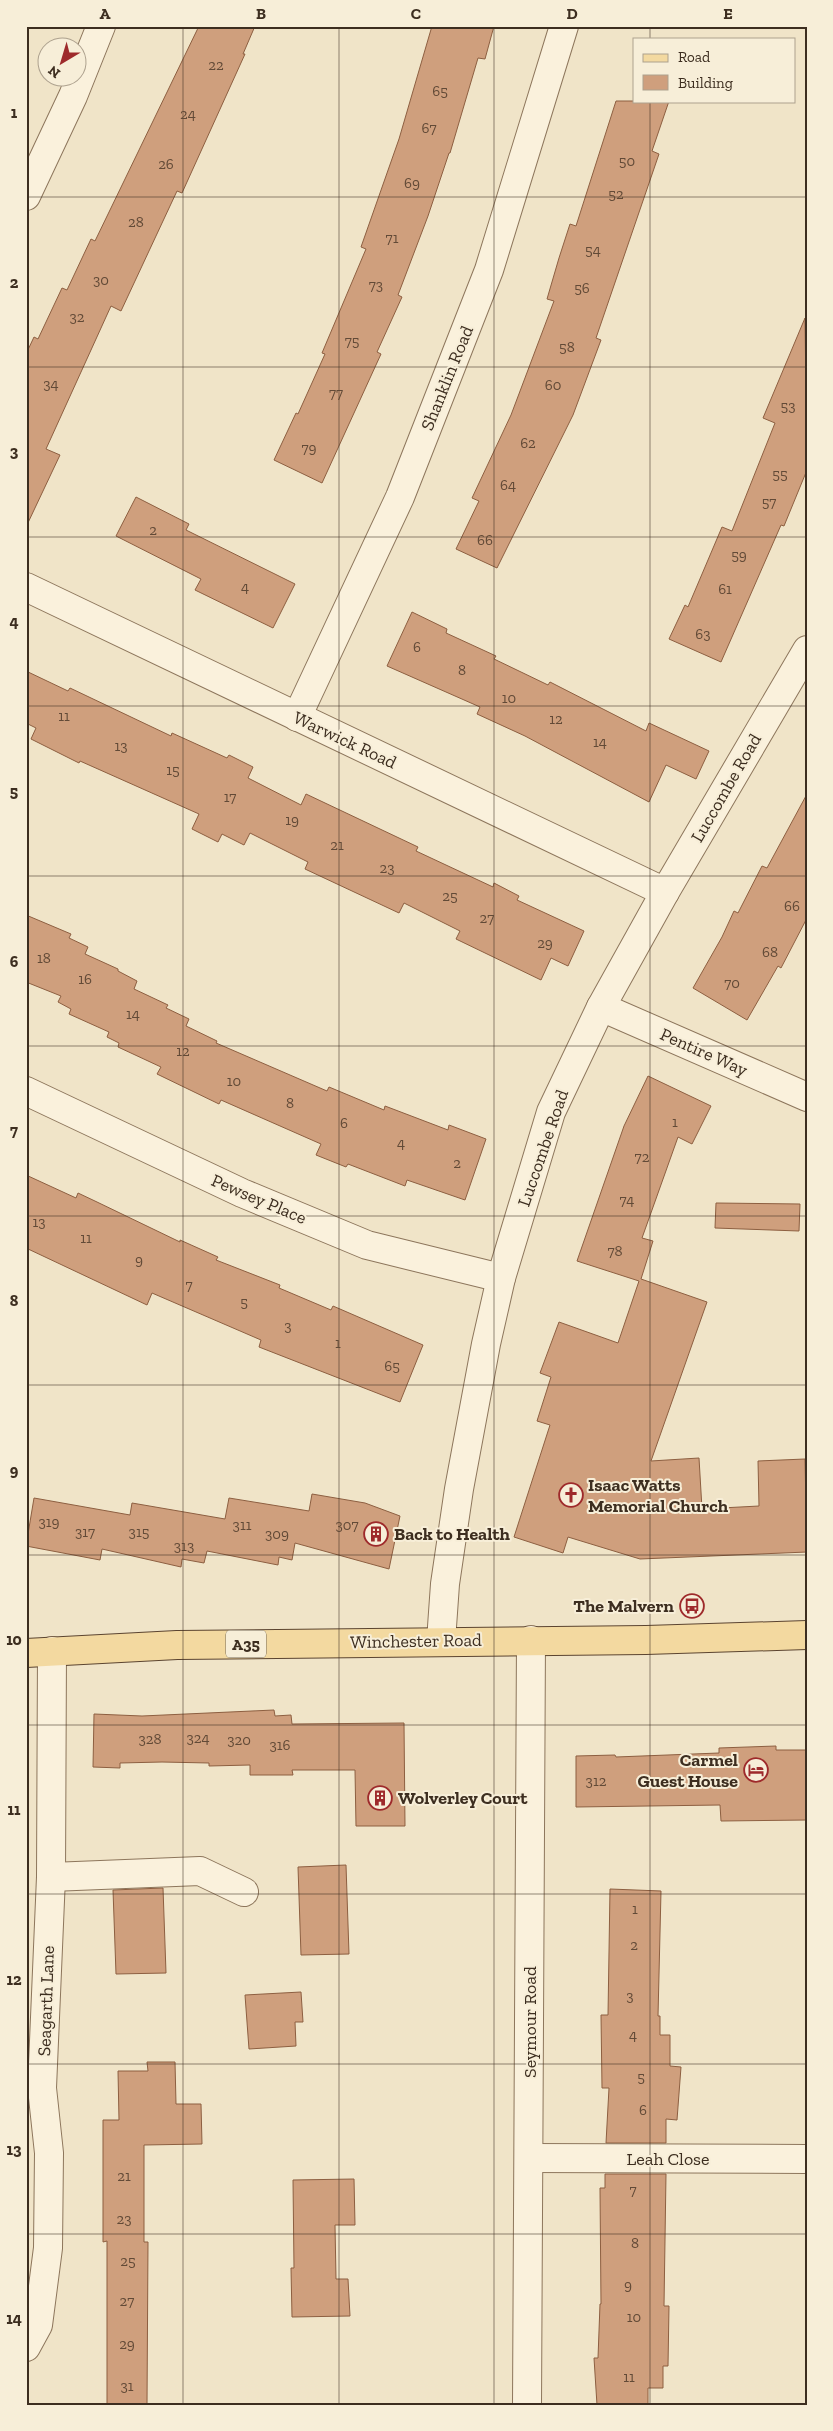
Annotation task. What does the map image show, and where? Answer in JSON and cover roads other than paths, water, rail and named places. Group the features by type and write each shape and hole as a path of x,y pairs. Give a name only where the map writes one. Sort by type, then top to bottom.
{"main road":[{"name":"Winchester Road","path":"39,1652 176,1645 646,1640 807,1635"}],"street":[{"path":"26,196 73,96 101,26"},
{"name":"Shanklin Road","path":"298,717 400,497 489,270 564,26"},
{"name":"Warwick Road","path":"26,587 665,892"},
{"name":"Luccombe Road","path":"441,1641 445,1584 459,1489 486,1344 501,1278 551,1112 601,1007 665,892 807,650"},
{"name":"Pentire Way","path":"601,1007 807,1096"},
{"name":"Pewsey Place","path":"26,1091 242,1193 368,1245 501,1278"},
{"name":"Seymour Road","path":"527,2405 531,1640"},
{"name":"Seagarth Lane","path":"26,2347 38,2325 48,2248 49,2153 34,2089 51,1877 39,1652"},
{"path":"51,1877 200,1872 244,1892"},
{"name":"Leah Close","path":"529,2158 807,2159"}],"place":[{"name":"Isaac Watts Memorial Church","path":"571,1495"},
{"name":"Back to Health","path":"376,1534"},
{"name":"The Malvern","path":"692,1606"},
{"name":"Carmel Guest House","path":"756,1770"},
{"name":"Wolverley Court","path":"380,1798"}]}
